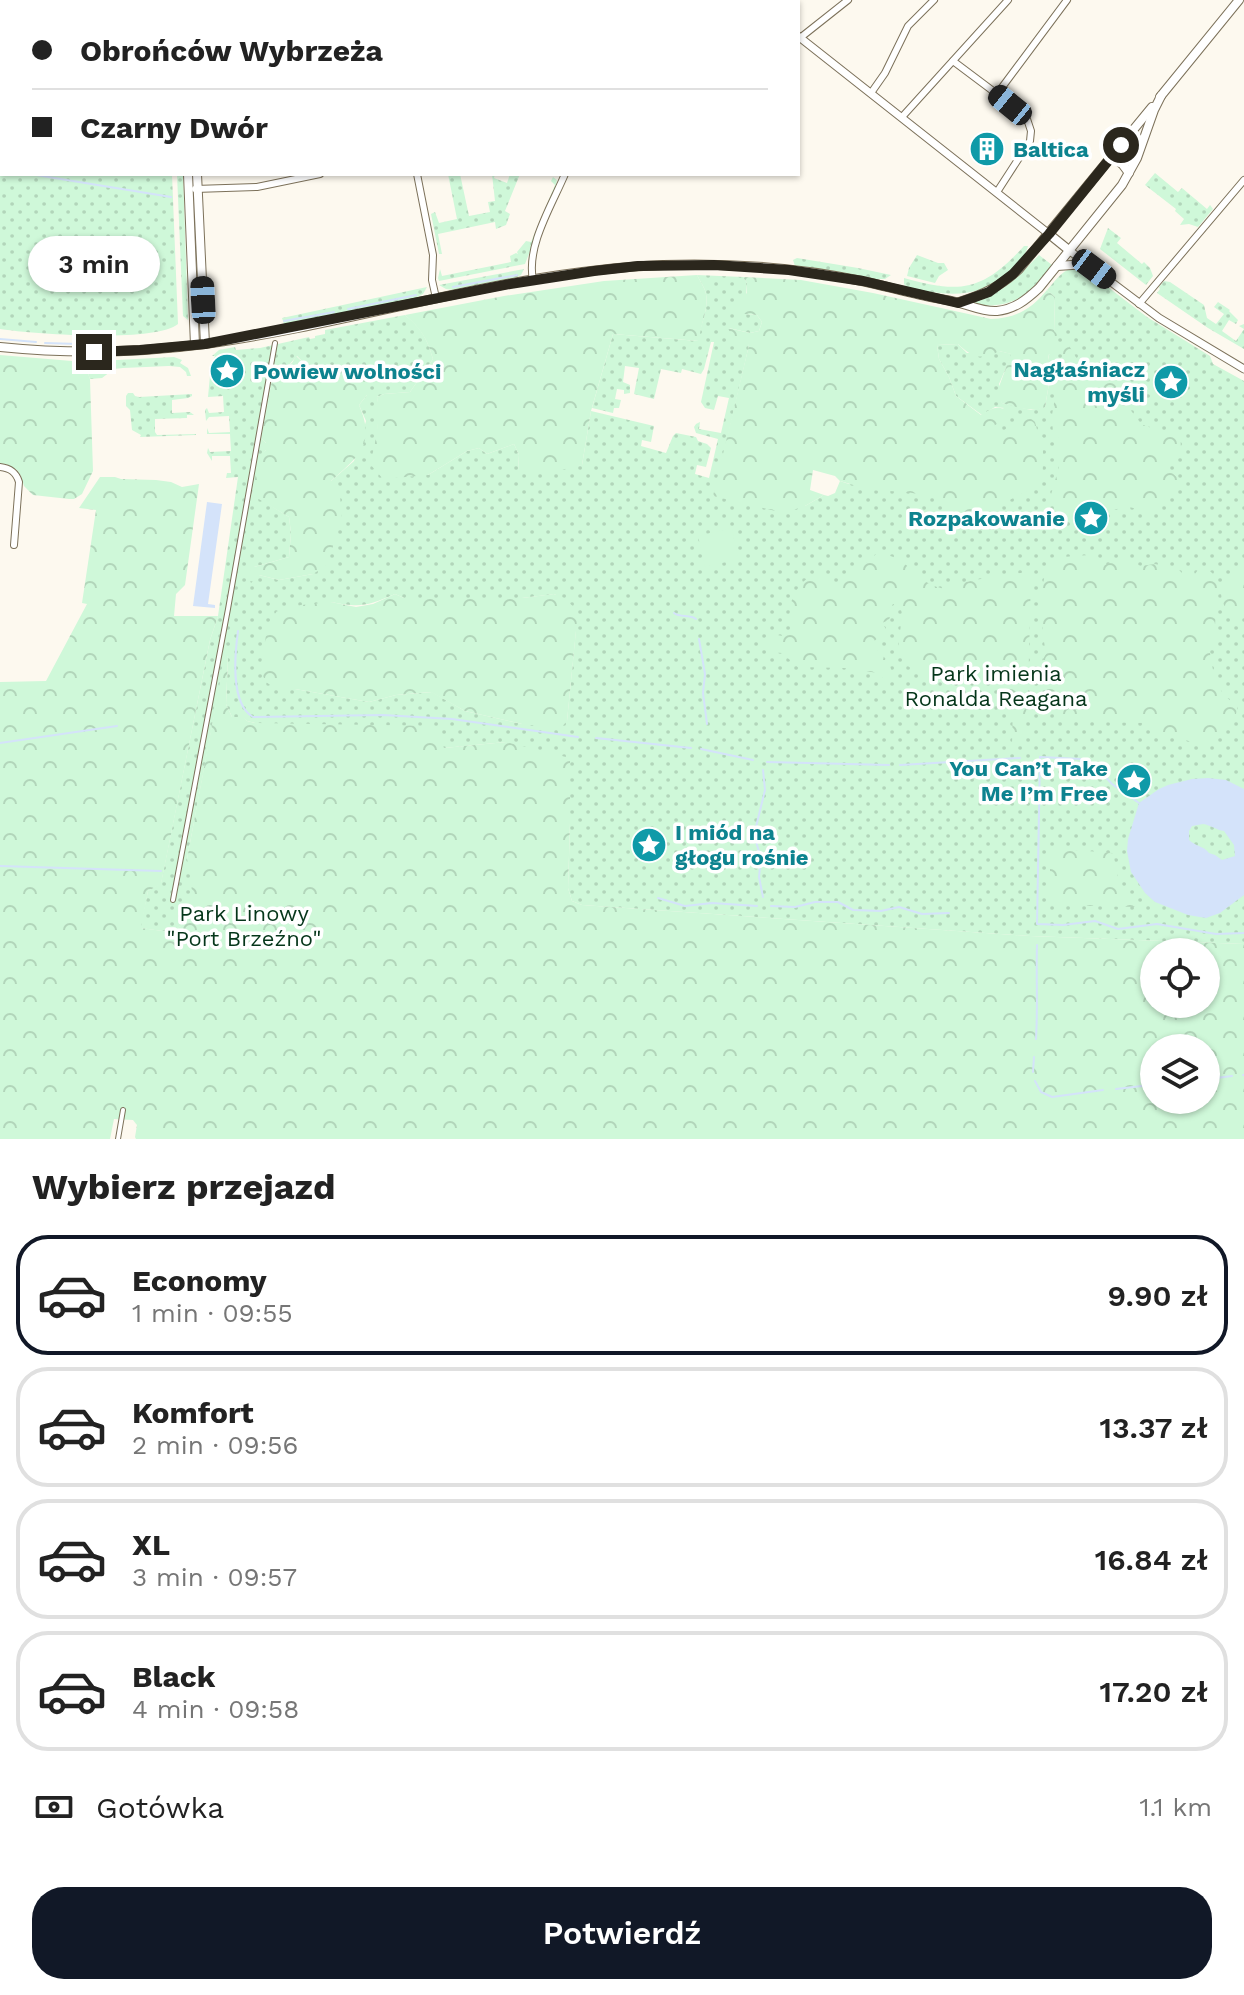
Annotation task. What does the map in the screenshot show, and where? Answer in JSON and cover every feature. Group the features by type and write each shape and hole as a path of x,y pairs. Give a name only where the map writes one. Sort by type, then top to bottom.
{"main road":[{"path":"958,303 984,294 1019,269 1239,0"},
{"path":"0,347 78,352 205,344 533,280 638,266 739,265 789,270 845,278 988,311 1012,308 1028,299 1122,185 1137,158 1161,96"},
{"path":"1112,156 1129,173"},
{"path":"188,176 195,345"},
{"path":"197,176 205,344"},
{"path":"1049,234 1070,251"},
{"path":"1057,266 1087,264"},
{"path":"174,347 189,333 194,322"}],"street":[{"path":"800,36 848,0"},
{"path":"871,93 885,73 908,26 934,0"},
{"path":"902,117 1008,0"},
{"path":"997,94 1067,0"},
{"path":"800,38 1049,234"},
{"path":"953,61 1023,115 1029,123 1030,141 997,192"},
{"path":"188,186 198,190 263,186 310,176"},
{"path":"417,176 433,255 432,280 436,298"},
{"path":"533,280 531,265 534,246 562,176"},
{"path":"1139,304 1244,180"},
{"path":"1070,251 1139,304 1244,369"},
{"path":"173,900 275,343"},
{"path":"0,467 15,473 19,482 14,545"},
{"path":"118,1139 123,1110"}],"green space":[{"path":"1155,173 1178,192 1182,188 1207,209 1210,205 1213,209 1198,227 1180,225 1184,219 1176,209 1145,185"},
{"path":"0,176 172,176 178,324 145,334 120,335 65,335 0,329"},
{"path":"177,176 183,176 188,320 183,316"},
{"path":"448,176 460,176 469,216 490,212 488,202 495,201 492,176 507,183 509,176 519,176 505,211 510,214 506,225 496,229 495,222 438,234 442,254 439,254 431,214 435,212 439,223 457,219"},
{"path":"553,177 557,180 556,185 525,264 439,281 440,269 442,276 511,262 510,256 518,254 526,241 531,242 555,185 551,181"},
{"path":"1108,228 1121,238 1117,243 1150,268 1153,276 1146,285 1100,249"},
{"path":"1024,246 1028,246 1025,254 1013,269 998,281 974,291 948,294 904,284 904,278 941,286 970,285 996,272"},
{"path":"917,255 944,263 948,270 935,283 907,276"},
{"path":"1039,255 1052,265 1028,292 1001,305 975,305 975,302 1010,283"},
{"path":"797,258 891,275 876,279 795,266 793,260"},
{"name":"Park imienia Ronalda Reagana","path":"1079,267 1087,271 1147,317 1210,356 1213,364 1244,381 1244,944 1220,943 1220,938 1140,940 1030,936 582,905 572,901 568,888 570,824 506,742 444,748 255,723 242,717 232,717 226,704 226,653 187,859 296,871 170,932 140,928 148,891 161,883 210,640 218,616 238,477 226,478 227,473 231,473 230,456 212,456 212,461 207,453 208,448 210,452 231,451 230,434 207,434 207,428 209,433 230,432 229,416 209,417 206,421 207,408 209,413 224,412 223,396 208,397 211,365 215,356 212,356 219,350 260,348 310,339 325,334 325,330 405,315 423,334 433,359 410,392 377,397 377,439 428,475 467,451 479,448 487,454 514,444 519,455 518,471 582,465 591,411 654,426 651,442 642,440 641,446 666,453 676,433 696,437 711,448 706,467 697,465 695,474 709,478 718,439 696,433 694,427 700,422 699,429 721,433 729,398 718,396 714,410 705,408 701,402 714,342 711,342 701,374 682,369 681,373 661,369 654,399 634,394 639,368 625,366 623,382 630,385 630,393 624,394 624,390 617,389 615,399 621,400 619,408 614,408 613,413 592,408 613,334 698,341 707,300 697,275 743,277 747,283 745,314 757,315 762,322 759,331 750,333 729,328 749,345 714,496 805,506 824,495 835,493 840,481 849,484 1004,408 995,407 982,415 956,396 939,359 937,345 958,344 967,353 999,351 1012,354 999,384 1002,403 1031,410 1045,407 1053,360 1048,360 1054,332 1055,297 1047,290 1069,269","holes":["297,356 309,368 329,366 345,382 367,395 359,405 366,421 354,461 331,481 313,574 279,580 259,575 254,567 289,557 289,517 252,494 266,450 266,443 261,438 273,375 279,376","395,594 404,598 522,598 555,594 576,630 567,721 522,724 465,711 432,692 396,695 369,702 295,689 276,689 331,602 364,605"]},
{"path":"524,269 515,278 455,290 439,285"},
{"path":"697,275 707,300 699,341 613,334 591,411 582,465 557,471 518,471 519,455 514,444 487,454 479,448 467,451 428,475 383,479 370,464 377,431 377,397 410,392 433,359 423,334 405,315 604,281"},
{"path":"743,277 801,280 991,319 1023,311 1047,290 1055,297 1054,331 1057,334 1054,354 1049,354 1048,360 1053,360 1045,407 1018,408 1002,403 997,392 1011,354 999,351 988,356 977,356 958,344 937,345 939,359 956,396 981,415 998,408 1009,412 1008,417 992,427 993,432 1005,430 1028,416 1035,422 1039,437 1043,437 1043,467 1037,483 1002,506 994,530 941,523 944,499 907,492 870,490 813,470 810,490 824,495 784,513 713,496 749,345 734,342 728,328 750,333 759,331 762,322 757,315 736,310 737,301 747,293 747,283"},
{"path":"1164,281 1204,305 1207,318 1216,324 1224,314 1214,307 1218,302 1230,310 1238,320 1236,324 1229,320 1222,331 1236,341 1244,329 1244,349 1157,293"},
{"path":"427,287 423,294 415,298 306,321 284,324 282,318"},
{"path":"1065,339 1086,374 1103,379 1118,375 1119,384 1108,398 1118,411 1129,408 1142,425 1158,434 1180,430 1181,450 1168,463 1171,472 1179,479 1172,491 1163,497 1161,512 1129,507 1065,514 1050,498 1059,467 1059,438 1053,435 1052,415"},
{"path":"0,355 84,362 90,379 93,471 82,494 74,499 33,495 24,486 17,470 0,465"},
{"path":"296,356 309,368 336,368 345,382 370,388 359,405 364,418 365,440 357,456 331,481 340,496 342,518 327,565 313,574 279,580 259,575 251,583 247,573 254,567 289,557 289,517 252,495 259,457 266,450 266,443 261,438 273,375 279,376 280,370 292,363"},
{"path":"174,357 182,360 180,363 188,368 191,376 187,376 180,367 169,366 114,369 102,378 90,379 84,362 88,359"},
{"path":"128,393 139,397 192,394 188,398 172,400 172,413 190,412 194,415 155,419 155,432 157,435 196,435 140,437 132,430 130,410 126,406"},
{"name":"Park Linowy \"Port Brzeźno\"","path":"100,477 156,480 182,487 199,484 185,585 176,594 174,616 218,616 210,640 161,884 148,891 141,928 170,932 193,919 187,859 226,650 226,704 232,717 243,717 255,723 435,726 444,748 506,742 570,758 568,888 572,901 582,905 1030,936 1140,940 1140,1018 1220,1018 1220,943 1244,944 1244,1139 136,1139 137,1125 133,1120 114,1119 110,1139 0,1139 0,682 46,681 87,604 82,603 96,510 79,508"},
{"path":"732,528 738,559 705,567 698,536"},
{"path":"876,554 896,558 923,580 943,588 981,579 1031,574 1028,694 1023,743 1012,745 1013,700 1002,700 1001,685 909,667 898,651 902,614 900,604 893,604 889,620 882,623 886,637 873,642 888,662 894,680 886,681 878,673 844,668 798,667 782,653 769,652 765,638 771,634 783,636 791,631 791,604 796,591 806,580 818,575 834,586 843,583 849,570 866,563"},
{"path":"1089,555 1103,559 1104,565 1121,560 1195,574 1200,567 1218,579 1214,641 1209,648 1220,688 1238,706 1235,718 1208,747 1179,738 1154,738 1152,728 1146,723 1099,722 1079,717 1065,720 1048,700 1042,661 1046,654 1042,606 1046,569 1050,558"},
{"path":"1244,568 1244,616 1227,609 1221,593 1224,580"},
{"path":"395,594 404,598 522,598 554,594 564,598 578,611 567,721 560,729 522,724 465,711 431,692 396,695 369,702 295,689 276,689 266,682 260,670 268,624 277,611 331,602 356,607 373,604"},
{"path":"1050,848 1112,853 1121,883 1140,907 1050,905"}],"water":[{"path":"207,502 222,504 208,604 215,605 215,608 193,606"},
{"path":"1192,779 1226,780 1244,789 1244,895 1220,913 1206,918 1188,915 1155,902 1131,872 1127,851 1139,803 1159,789","holes":["1203,824 1224,831 1234,845 1235,856 1222,860 1189,840 1192,826"]}],"waterway":[{"path":"42,176 171,197"},
{"path":"453,287 517,275"},
{"path":"348,309 416,295"},
{"path":"284,321 334,312"},
{"path":"0,339 36,342"},
{"path":"45,343 78,344"},
{"path":"674,613 696,619"},
{"path":"238,631 235,664 237,690 246,710 253,717 383,715 452,719 578,737"},
{"path":"699,639 705,674 703,693 707,724"},
{"path":"0,743 117,726"},
{"path":"596,738 691,748"},
{"path":"701,749 753,760"},
{"path":"1040,757 1037,924 1095,921 1118,929 1157,924 1216,934 1244,933"},
{"path":"1040,757 1081,759 1139,803"},
{"path":"900,765 1020,758"},
{"path":"767,762 889,765"},
{"path":"763,770 765,790 754,835 761,858 759,877 763,897"},
{"path":"0,866 161,871"},
{"path":"658,898 685,906 712,903 757,906"},
{"path":"771,906 795,907 815,902 838,902 853,910 881,911 899,907 922,914 949,913"},
{"path":"1036,1039 1037,945"},
{"path":"1033,1072 1034,1057"},
{"path":"1220,1078 1232,1076"},
{"path":"1035,1081 1041,1092 1052,1097 1103,1090"},
{"path":"1116,1089 1140,1086"}],"place":[{"name":"Baltica","path":"987,149"},
{"name":"Powiew wolności","path":"227,371"},
{"name":"Nagłaśniacz myśli","path":"1171,382"},
{"name":"Rozpakowanie","path":"1091,518"},
{"name":"You Can’t Take Me I’m Free","path":"1134,781"},
{"name":"I miód na głogu rośnie","path":"649,845"}],"route":[{"path":"94,352 205,344 510,284 638,266 752,266 789,270 863,281 958,303 989,292 1013,274 1121,145"}]}
